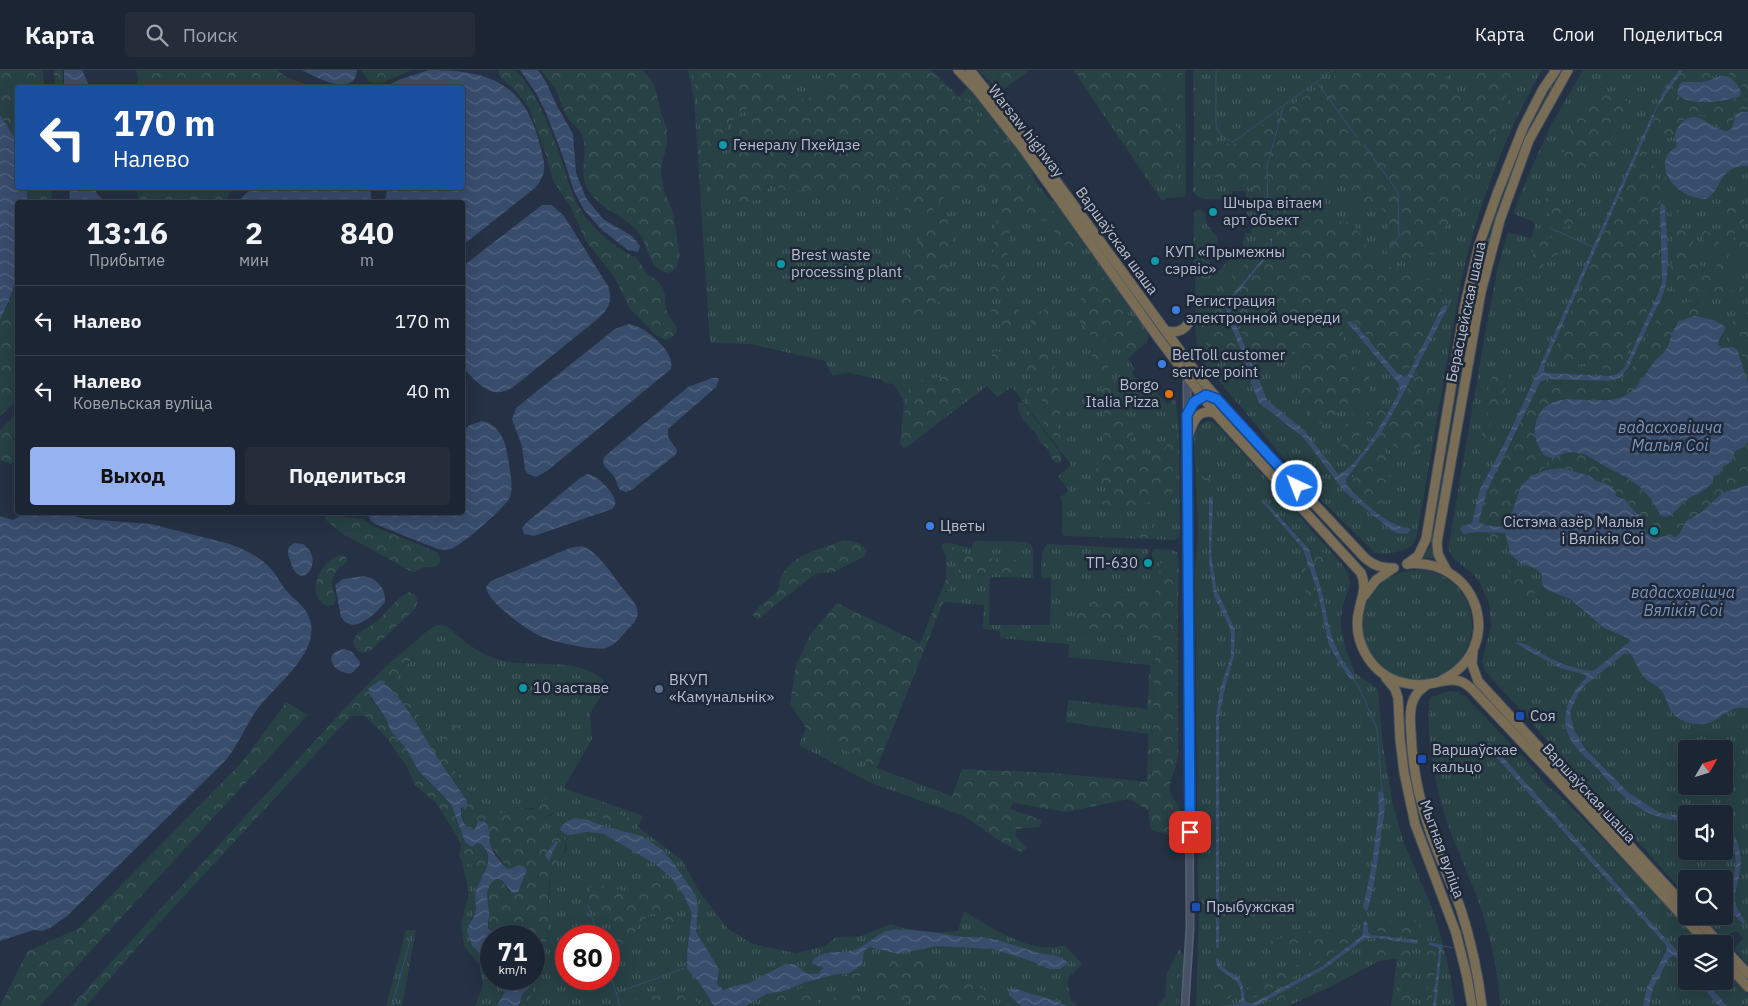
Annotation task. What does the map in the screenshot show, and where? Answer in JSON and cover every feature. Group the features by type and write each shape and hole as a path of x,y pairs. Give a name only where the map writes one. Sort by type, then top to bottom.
{"highway":[{"name":"Warsaw highway","path":"958,70 1008,128 1110,262 1187,377"},
{"name":"Варшаўская шаша","path":"970,70 1035,152 1110,262 1143,300 1217,399 1365,558 1372,564 1382,568 1394,568"},
{"name":"Берасцейская шаша","path":"1407,564 1418,556 1426,539 1466,304 1479,245 1523,128 1556,70"},
{"name":"Берасцейская шаша","path":"1447,571 1438,554 1437,542 1482,292 1500,220 1530,140 1544,110 1568,70"},
{"path":"1143,300 1145,289"},
{"path":"1166,331 1177,332 1184,329 1188,324"},
{"name":"Варшаўская шаша","path":"1187,377 1215,413 1357,567 1364,579 1365,586 1357,622 1358,634 1367,657 1383,674 1404,683 1428,684 1452,680 1461,681 1471,688 1553,774 1700,935"},
{"path":"1187,415 1194,402 1202,396 1211,396 1217,399"},
{"path":"1188,437 1197,416 1205,412 1215,413"},
{"name":"Варшаўская шаша","path":"1363,598 1376,580 1394,568 1407,564 1428,564 1447,571 1458,578 1467,588 1478,612 1479,625 1472,664 1478,680 1678,898"},
{"name":"Варшаўская шаша","path":"1439,681 1459,669 1473,650"},
{"name":"Мытная вуліца","path":"1383,674 1397,693 1401,755 1407,792 1415,824 1456,933 1472,1006"},
{"name":"Мытная вуліца","path":"1428,684 1416,695 1412,707 1410,724 1413,761 1428,825 1461,908 1480,986 1482,1006"},
{"path":"1703,925 1712,935"},
{"path":"1733,958 1748,974"},
{"path":"1733,971 1748,987"}],"main road":[{"path":"1185,1006 1190,928 1187,377"}],"green space":[{"path":"0,70 43,70 44,85 15,85 15,138 0,115"},
{"path":"54,70 63,70 63,85 55,85"},
{"path":"136,70 278,70 285,76 306,85 137,85 138,80"},
{"path":"361,70 411,70 382,83 373,83 369,82"},
{"path":"498,70 515,70 535,97 550,129 574,197 584,215 605,238 635,257 647,273 661,285 668,314 677,331 672,337 666,340 657,336 630,309 615,278 586,241 570,206 553,181 529,108 516,91 500,77"},
{"path":"541,70 643,70 654,84 667,128 667,144 661,175 665,193 673,212 680,257 676,269 668,273 656,266 652,262 638,232 626,221 599,203 588,190 583,171 584,144 582,135 567,117 554,86"},
{"path":"688,70 931,70 959,97 967,88 978,97 1027,159 1036,182 1049,199 1065,211 1148,333 1148,341 1128,359 1135,369 1132,373 1145,390 1153,389 1167,404 1175,399 1179,430 1180,533 1178,538 1174,540 1064,536 1062,534 1062,499 1059,498 1069,491 1058,476 1071,465 1012,387 997,397 987,386 904,449 900,443 904,402 894,384 849,373 832,375 825,361 750,344 710,343 694,99"},
{"path":"692,70 776,70 780,90 787,97 796,100 816,98 822,92 823,85 820,70 930,70 954,96 971,104 981,124 1002,151 1007,153 1007,148 979,110 982,107 989,111 1030,177 1033,193 1067,225 1076,240 1078,250 1069,249 1062,242 1049,221 1025,220 1011,216 1004,287 1001,294 992,297 989,292 998,202 995,191 967,189 952,191 941,199 929,214 923,216 909,213 888,189 885,194 847,194 808,190 789,191 770,185 763,197 754,201 736,201 718,196 709,189 704,178 698,101","holes":["761,105 763,110 747,118 738,128 724,166 718,168 714,162 715,142 735,118 749,107"]},
{"path":"978,70 1030,70 1000,92"},
{"path":"987,70 1027,70 1004,88 996,82"},
{"path":"1073,70 1185,70 1186,193 1184,197 1168,198 1162,201"},
{"path":"1075,70 1182,70 1183,111 1179,119 1174,117 1172,112 1173,88 1170,76 1167,71 1164,71 1161,75 1167,94 1166,114 1179,129 1181,141 1177,180 1174,183 1167,187 1155,186"},
{"path":"1193,70 1542,70 1504,146 1475,226 1461,281 1417,535 1412,545 1404,550 1375,553 1306,485 1199,357 1195,327 1195,276 1201,272 1219,270 1242,247 1245,233 1251,233 1253,224 1246,222 1246,191 1232,191 1231,199 1216,200 1205,199 1196,195 1193,191"},
{"path":"1343,70 1521,70 1516,76 1504,83 1507,99 1505,111 1459,214 1435,236 1439,247 1436,254 1424,254 1410,260 1388,253 1384,247 1384,241 1389,222 1388,217 1377,205 1370,205 1359,209 1352,204 1346,182 1341,178 1335,179 1322,192 1303,196 1272,229 1265,233 1259,230 1257,225 1257,203 1255,192 1252,188 1205,174 1198,168 1197,143 1202,138 1229,144 1238,143"},
{"path":"1561,70 1564,70 1534,126 1509,184 1489,244 1475,305 1433,543 1435,559 1423,557 1430,547 1479,268 1513,166 1547,93"},
{"path":"1583,70 1748,70 1748,965 1734,949 1743,938 1737,931 1725,935 1719,934 1712,925 1733,925 1733,870 1678,870 1678,887 1547,744 1548,742 1533,724 1486,672 1482,662 1491,626 1489,603 1480,583 1473,574 1453,558 1448,549 1498,267 1508,232 1531,238 1535,226 1532,221 1513,214 1550,127"},
{"path":"1676,70 1748,70 1748,95 1735,78 1727,72 1704,79 1682,80 1674,91 1668,92 1664,85"},
{"path":"1604,92 1629,102 1630,107 1615,127 1613,146 1590,170 1580,173 1563,159 1563,153 1570,136 1570,123 1584,102 1594,94"},
{"path":"1669,95 1676,95 1685,100 1695,101 1721,101 1742,97 1748,101 1748,110 1741,109 1735,111 1732,125 1725,129 1720,128 1708,115 1689,117 1672,137 1657,141 1651,135 1652,125 1660,107"},
{"path":"1644,146 1648,149 1646,159 1653,165 1662,195 1658,204 1660,236 1657,248 1661,273 1653,299 1620,367 1616,370 1608,371 1591,364 1562,365 1555,357 1555,350 1568,316 1589,276 1591,261 1641,147"},
{"path":"1666,176 1678,190 1679,195 1676,198 1664,190 1663,183"},
{"path":"27,190 51,190 52,200 27,200"},
{"path":"137,190 232,190 227,200 138,200"},
{"path":"1579,194 1582,194 1583,205 1579,217 1570,226 1565,228 1556,225 1541,206 1546,198 1552,196 1568,205"},
{"path":"1316,200 1324,204 1330,221 1347,222 1355,227 1370,253 1379,262 1419,273 1438,287 1443,295 1440,304 1426,319 1426,337 1413,364 1407,369 1400,369 1392,365 1355,322 1348,319 1344,322 1342,329 1348,363 1352,367 1365,372 1370,380 1369,390 1364,399 1356,406 1341,407 1330,422 1323,424 1312,417 1302,399 1300,376 1302,365 1300,357 1290,351 1260,353 1254,350 1248,344 1240,329 1234,306 1234,301 1240,290 1271,254 1274,238 1281,227 1298,210"},
{"path":"1725,201 1737,203 1745,208 1748,206 1748,216 1733,237 1735,242 1738,243 1748,239 1748,251 1743,260 1736,255 1725,240 1729,223 1727,212 1722,205"},
{"path":"1674,207 1679,211 1681,225 1692,239 1703,274 1706,275 1715,269 1717,265 1712,251 1700,235 1701,231 1705,230 1715,237 1736,263 1736,267 1723,275 1722,278 1730,284 1742,282 1743,287 1740,295 1738,296 1737,292 1733,290 1719,298 1704,290 1689,298 1672,288 1670,285 1670,274 1676,248 1672,237 1673,222 1671,212"},
{"path":"1198,209 1205,212 1206,223 1217,237 1218,247 1228,247 1214,263 1212,247 1206,250 1210,256 1210,264 1208,266 1200,266 1193,262 1194,215"},
{"path":"946,218 952,221 953,226 947,296 935,305 928,319 914,321 908,319 903,311 905,261 907,255 918,244 923,227"},
{"path":"1556,236 1561,241 1561,249 1545,263 1542,272 1537,277 1532,270 1533,252 1543,240"},
{"path":"1268,242 1271,247 1227,299 1225,305 1226,320 1242,357 1242,362 1238,364 1227,361 1218,364 1213,363 1203,330 1205,309 1223,286"},
{"path":"1098,277 1109,278 1141,339 1139,346 1130,353 1124,352 1115,337 1102,341 1099,346 1106,360 1111,378 1132,383 1137,387 1134,395 1119,402 1121,411 1134,425 1130,453 1137,458 1149,458 1167,446 1171,428 1178,432 1176,488 1170,494 1148,503 1122,506 1099,503 1091,499 1092,495 1105,495 1109,490 1100,485 1094,475 1104,432 1104,409 1101,387 1092,362 1093,344 1091,335 1079,321 1077,313 1084,293"},
{"path":"1527,279 1532,283 1533,292 1522,308 1512,310 1506,303 1510,296 1511,285 1516,283 1523,284"},
{"path":"15,281 15,402 0,416 0,319 9,303"},
{"path":"1696,300 1705,304 1707,309 1706,315 1684,320 1676,327 1667,349 1632,392 1617,399 1570,399 1559,401 1549,404 1542,410 1536,440 1541,453 1535,463 1538,467 1544,467 1545,470 1531,476 1521,486 1507,526 1481,525 1479,521 1487,491 1540,382 1546,379 1560,379 1571,384 1601,384 1623,378 1632,368 1650,329 1661,314 1664,303 1669,301 1682,303"},
{"path":"998,304 1011,305 1021,312 1025,318 1022,328 1006,330 991,315 991,311"},
{"path":"1047,309 1053,312 1054,322 1048,327 1039,330 1031,322 1030,318 1033,314"},
{"path":"1748,312 1748,371 1739,348 1730,340 1729,336 1732,322 1745,316"},
{"path":"995,351 1000,352 1002,356 1002,360 997,367 992,362 992,353"},
{"path":"1033,353 1050,354 1056,357 1057,363 1049,374 1043,376 1036,375 1024,370 1021,363 1023,357"},
{"path":"1425,370 1431,372 1434,383 1420,447 1417,451 1409,453 1401,451 1390,443 1386,445 1390,487 1386,502 1378,504 1365,497 1352,480 1373,454 1373,444 1366,422 1374,409 1394,407 1400,403 1416,375"},
{"path":"1501,370 1509,375 1510,380 1506,388 1504,402 1490,425 1488,448 1485,454 1481,456 1478,450 1482,441 1483,426 1488,416 1486,398 1493,372"},
{"path":"944,377 956,380 962,384 971,392 970,396 910,445 904,446 901,436 909,386 916,382"},
{"path":"1050,384 1057,388 1062,395 1062,408 1056,423 1058,429 1066,438 1065,442 1061,445 1024,396 1026,389 1031,388 1036,393 1034,404 1040,405 1043,390"},
{"path":"1150,390 1159,396 1165,406 1153,406 1143,403 1140,398 1142,392"},
{"path":"1018,402 1023,403 1060,452 1062,459 1060,463 1056,463 1052,459 1048,449 1039,441 1037,435 1023,420 1018,409"},
{"path":"1354,413 1361,417 1360,434 1353,448 1345,450 1341,442 1343,432"},
{"path":"15,415 15,434 13,439 15,461 11,464 0,460 0,430"},
{"path":"1210,421 1216,424 1273,486 1348,573 1350,583 1341,617 1346,650 1355,673 1378,689 1383,746 1393,805 1404,843 1433,910 1451,978 1455,1006 1391,1006 1397,959 1379,961 1330,987 1288,1006 1196,1006 1199,915 1195,570 1198,529 1194,439 1199,426 1203,422"},
{"path":"1748,442 1748,485 1722,493 1701,513 1686,521 1680,533 1673,537 1662,535 1656,528 1646,524 1628,502 1616,496 1610,485 1574,471 1550,469 1548,465 1550,459 1561,454 1578,452 1634,482 1647,495 1658,511 1673,514 1696,493 1712,483 1713,477 1732,461 1735,451 1742,448"},
{"path":"1199,467 1209,477 1211,485 1208,490 1203,486 1204,477 1196,471"},
{"path":"326,515 342,515 362,519 373,526 437,552 440,562 435,567 424,567 412,572 340,532 325,517"},
{"path":"1152,522 1158,528 1158,533 1153,538 1130,535 1134,529 1145,532 1149,530 1149,525"},
{"path":"1099,527 1114,530 1116,535 1096,535 1094,531"},
{"path":"1492,532 1507,535 1507,546 1490,538 1489,534"},
{"path":"843,540 862,546 867,551 865,556 834,572 815,574 758,619 753,616 755,611 777,591 781,577 793,562 809,553"},
{"path":"974,541 1025,542 1031,544 1033,551 1033,578 990,577 989,625 1050,625 1051,578 1041,578 1042,552 1047,544 1147,549 1149,551 1146,557 1145,569 1152,570 1152,552 1154,549 1177,552 1179,565 1161,563 1154,599 1077,595 1077,632 1155,638 1151,783 1147,782 1148,734 1066,722 1068,700 1147,709 1150,665 1068,657 1069,644 1000,638 1000,631 983,629 984,605 943,602 953,578 946,579 946,556 942,544 947,543 971,548"},
{"path":"947,545 957,548 971,557 1020,560 1025,565 1022,572 959,574 958,562 945,548"},
{"path":"1315,545 1322,550 1328,563 1326,569 1319,568 1314,562 1311,549"},
{"path":"340,555 346,557 347,562 337,570 333,577 332,586 336,600 333,605 326,606 316,593 316,585 321,570 333,558"},
{"path":"1161,563 1179,565 1178,752 1170,792 1179,805 1182,839 1151,830 1148,810 1129,799 1066,812 1013,803 1010,809 1042,820 1039,827 1015,829 1016,837 1027,848 1021,852 998,840 964,816 952,796 962,769 1053,773 1151,782 1155,638 1077,632 1077,595 1154,599"},
{"path":"1304,564 1315,593 1318,608 1315,612 1311,611 1308,606 1301,576 1300,566"},
{"path":"1511,567 1521,572 1532,584 1536,591 1533,595 1528,597 1512,591 1509,586 1508,572"},
{"path":"1417,570 1438,574 1456,586 1468,604 1472,625 1468,646 1456,664 1438,676 1417,680 1396,676 1378,664 1366,646 1362,625 1366,604 1378,586 1396,574"},
{"path":"953,578 877,768 806,728 790,704 796,665 810,635 837,603 920,643 946,579"},
{"path":"409,592 415,595 417,599 415,609 370,651 362,653 356,650 353,642 357,634 380,618"},
{"path":"437,625 444,625 475,649 496,659 510,662 571,666 586,669 598,676 608,686 590,713 592,739 564,788 643,816 638,827 682,860 699,891 728,929 753,944 796,953 825,946 836,937 861,936 891,924 907,929 924,931 958,931 964,911 999,932 1026,943 1039,947 1065,945 1082,964 1068,978 1071,1001 1079,1006 526,1006 532,990 545,990 545,946 548,929 550,877 567,849 565,840 559,835 548,835 542,830 541,824 544,819 554,814 544,800 539,806 534,808 518,808 505,813 499,813 488,809 466,788 396,679 398,674 412,659 408,650 405,650 427,631"},
{"path":"405,650 411,652 413,657 396,679 466,788 483,805 498,813 506,813 519,808 534,809 549,798 555,801 557,811 544,818 542,828 548,835 555,834 562,837 565,847 550,877 549,922 545,950 545,925 488,925 487,893 491,884 496,879 502,880 509,891 518,892 527,870 524,866 508,869 491,846 486,822 481,820 476,823 474,830 466,826 461,812 466,799 432,751 414,720 385,683 370,698 387,720 390,730 405,747 418,770 451,804 463,837 475,846 478,843 484,846 488,857 487,867 475,867 459,856 461,843 436,803 416,786 407,767 385,736 365,716 351,716 148,935 86,1006 71,1006 357,695"},
{"path":"1449,691 1458,692 1466,697 1527,761 1546,785 1558,794 1593,829 1678,918 1678,925 1685,925 1694,935 1678,935 1678,990 1733,990 1733,977 1748,994 1748,1006 1500,1006 1495,964 1485,921 1445,818 1433,769 1429,735 1429,701 1431,697"},
{"path":"286,702 308,715 40,1006 0,1006 28,951 79,928 243,761"},
{"path":"456,724 459,727 457,732 446,741 442,741 443,735"},
{"path":"806,728 877,768 952,796 964,816 871,783 799,745"},
{"path":"600,807 633,819 636,823 626,827 614,826 599,815 596,810"},
{"path":"461,858 473,866 487,867 476,891 475,912 468,926 480,954 480,969 479,964 464,946 461,925 469,892"},
{"path":"648,879 658,880 668,888 676,906 678,919 675,923 671,924 655,914 650,914 637,926 632,943 628,947 620,947 620,925 610,925 595,909 587,895 592,885 598,884 628,892"},
{"path":"1377,919 1402,922 1413,919 1419,923 1420,929 1418,933 1409,935 1382,932 1373,929 1371,924"},
{"path":"1352,926 1356,927 1358,931 1355,938 1316,965 1251,998 1247,991 1250,987 1262,982 1272,974 1300,964 1309,956 1310,950 1302,944 1275,948 1270,944 1272,940 1311,931 1335,933"},
{"path":"406,930 416,930 402,1006 386,1006"},
{"path":"1390,945 1407,947 1412,951 1411,954 1407,957 1391,955 1376,959 1282,1006 1261,1006 1300,985 1350,962 1366,948"},
{"path":"1179,949 1183,954 1184,960 1179,1006 1156,1006 1165,997 1167,973"},
{"path":"1427,951 1435,952 1436,958 1431,1006 1423,1006 1429,985 1424,960"},
{"path":"921,953 933,959 930,969 922,976 925,981 965,983 980,987 986,991 988,1002 985,1006 920,1006 915,1001 910,1000 901,1006 830,1006 840,994 871,991 878,986 877,981 858,976 837,986 831,983 832,979"},
{"path":"1408,963 1413,965 1415,969 1414,995 1410,1003 1404,1005 1400,1000 1402,968"},
{"path":"1213,970 1226,976 1234,987 1232,996 1218,1006 1213,1006 1216,997 1215,993 1210,991 1212,983 1211,973"},
{"path":"1173,974 1179,974 1182,980 1176,998 1177,1006 1168,1006 1171,979"},
{"path":"806,987 814,988 818,993 818,1002 822,1006 765,1006 770,999"},
{"path":"481,990 506,990 497,1006 475,1006"},
{"path":"526,990 533,990 526,1006 519,1006 522,995"},
{"path":"686,995 698,1002 699,1006 623,1006 644,997"}],"water":[{"path":"64,70 82,70 89,85 64,85"},
{"path":"302,70 357,70 355,79 342,85 325,81"},
{"path":"429,70 475,74 493,80 508,89 520,101 530,117 538,137 544,169 543,175 536,187 465,243 465,200 385,200 387,190 465,190 465,85 388,85"},
{"path":"520,70 538,70 546,82 573,134 576,173 586,198 603,219 632,236 640,246 638,252 628,250 602,230 584,210 574,191 546,113 536,93"},
{"path":"1679,70 1683,70 1658,106 1662,94"},
{"path":"1721,76 1728,77 1735,82 1741,91 1740,96 1726,100 1698,102 1690,101 1677,94 1679,85 1683,82 1704,82"},
{"path":"1748,112 1748,166 1730,170 1725,174 1712,195 1706,199 1690,196 1675,186 1669,179 1665,164 1667,155 1676,147 1675,135 1682,122 1689,118 1700,118 1716,128 1727,131 1732,128 1736,114"},
{"path":"0,115 15,138 15,190 27,190 27,200 15,200 15,281 13,290 0,319"},
{"name":"вадасховішча Вялікія Соі","path":"1652,115 1654,115 1545,364 1544,371 1547,373 1609,376 1617,374 1624,368 1662,282 1660,206 1662,203 1665,206 1668,251 1666,285 1663,294 1628,368 1620,378 1608,381 1546,379 1540,382 1487,491 1479,521 1481,525 1507,526 1521,486 1531,476 1546,470 1562,468 1590,476 1596,481 1613,487 1616,496 1626,500 1633,510 1641,516 1646,533 1656,538 1665,536 1676,537 1686,521 1701,513 1722,493 1748,485 1748,708 1741,707 1735,709 1710,723 1692,724 1682,720 1671,710 1662,691 1644,677 1628,651 1585,685 1578,694 1570,712 1574,730 1585,749 1629,793 1660,813 1678,815 1678,821 1656,816 1634,804 1614,788 1580,752 1569,737 1565,719 1566,710 1573,693 1586,678 1586,675 1560,668 1515,643 1526,645 1568,666 1591,671 1595,670 1629,642 1630,639 1604,628 1570,599 1545,589 1542,584 1542,575 1538,570 1520,563 1511,555 1505,533 1478,532 1463,534 1460,529 1461,526 1472,522 1480,489 1527,395"},
{"path":"69,190 95,190 104,200 70,200"},
{"path":"250,190 371,190 371,200 239,200"},
{"path":"542,205 552,205 564,216 608,286 609,303 600,317 512,388 497,392 491,391 479,384 465,370 465,264"},
{"path":"1270,238 1272,239 1271,252 1233,298 1230,304 1231,312 1267,400 1304,430 1338,474 1346,470 1364,451 1390,410 1400,390 1398,383 1347,322 1353,322 1397,373 1405,377 1408,375 1442,307 1446,305 1448,307 1381,433 1346,479 1346,484 1351,490 1378,514 1393,523 1409,528 1411,530 1407,534 1391,530 1344,491 1303,437 1259,403 1227,316 1226,308 1229,299 1268,253 1271,248"},
{"name":"вадасховішча Малыя Соі","path":"1696,316 1713,320 1725,326 1718,345 1721,348 1732,347 1737,349 1748,383 1748,442 1742,448 1735,451 1732,461 1723,467 1720,474 1713,477 1713,483 1689,498 1671,515 1665,517 1660,515 1652,500 1640,487 1586,455 1574,452 1552,458 1544,455 1537,442 1535,429 1537,419 1544,408 1553,402 1563,400 1613,400 1629,393 1638,385 1654,362 1666,350 1676,326 1685,319"},
{"path":"629,324 643,329 658,341 669,355 671,369 547,471 536,477 528,474 525,470 522,446 512,419 516,408 615,329"},
{"path":"712,378 718,378 719,380 716,387 668,429 668,437 677,450 676,454 633,489 626,492 620,490 615,478 603,463 605,456 688,387"},
{"path":"482,421 490,424 496,428 504,440 512,487 510,497 501,509 466,540 451,549 444,550 371,521 368,515 465,515 465,429"},
{"path":"587,474 600,480 614,497 615,506 612,509 534,536 524,534 522,528 526,523"},
{"path":"1209,497 1213,499 1211,554 1217,591 1235,629 1234,656 1219,718 1219,947 1217,949 1216,717 1220,689 1231,656 1231,633 1214,596 1209,562"},
{"path":"1265,501 1309,549 1323,596 1333,640 1342,660 1354,676 1353,679 1350,679 1329,646 1318,593 1303,549 1265,505 1263,502"},
{"path":"22,515 69,515 86,519 151,524 230,544 247,551 268,565 285,589 307,613 311,624 311,636 300,660 256,711 226,760 67,916 50,928 42,931 34,930 0,941 0,516 13,520"},
{"path":"294,543 303,544 310,551 313,558 312,566 305,575 300,576 295,572 290,559 289,547"},
{"path":"582,546 600,559 637,609 637,618 634,623 610,647 600,649 584,647 542,637 527,629 500,608 488,593 486,587 491,581 570,548"},
{"path":"364,576 373,579 380,585 384,593 385,602 366,620 352,625 345,622 341,617 335,585 343,579"},
{"path":"344,649 352,652 360,662 359,666 352,673 340,671 332,663 333,655 337,651"},
{"path":"380,681 387,685 401,701 467,801 467,806 461,808 461,814 469,829 474,830 478,821 486,823 492,849 501,862 508,869 521,865 527,870 518,892 512,893 502,880 496,879 489,887 487,898 488,925 480,925 480,953 472,946 467,931 475,913 476,890 487,867 488,855 486,849 478,843 472,847 465,842 451,804 418,770 405,747 390,730 387,720 369,694 368,689"},
{"path":"1488,743 1491,744 1678,952 1678,960 1674,956 1670,957 1653,988 1649,1006 1643,1006 1647,987 1667,950 1666,945 1487,747"},
{"path":"1380,791 1383,792 1385,803 1384,814 1374,881 1366,911 1363,907 1372,865 1379,809 1378,793"},
{"path":"575,818 642,836 661,849 673,862 696,896 698,908 696,932 719,969 717,984 724,990 749,983 785,964 794,964 808,974 818,974 823,968 813,964 812,962 815,958 829,953 851,951 891,930 916,930 960,937 987,938 1039,953 1058,956 1067,962 1060,969 1049,969 993,949 937,946 898,954 870,947 864,951 862,965 849,973 832,975 803,983 785,991 767,994 745,1006 714,1006 699,982 687,969 692,913 684,896 671,877 655,864 604,834 587,832 571,835 565,834 560,830 564,824"},
{"path":"1733,833 1739,847 1741,861 1735,903 1745,921 1744,924 1737,917 1733,909 1735,854"},
{"path":"556,841 558,843 548,861 545,855"},
{"path":"1364,921 1367,921 1368,932 1371,935 1417,940 1418,943 1366,938 1324,969 1256,1006 1221,1006 1240,1004 1241,993 1239,985 1235,980 1220,970 1216,958 1219,959 1222,967 1241,981 1245,1001 1251,1004 1321,967 1362,936"},
{"path":"1430,942 1442,945 1436,1006 1433,1006 1439,950 1437,947 1428,945"},
{"path":"1014,988 1054,1000 1067,1006 1021,1006 1009,995 1009,990"},
{"path":"506,990 526,990 522,995 519,1006 497,1006"},
{"path":"1705,990 1713,990 1727,1006 1719,1006"}],"waterway":[{"path":"1216,70 1216,123 1222,135 1233,142 1333,70"},
{"path":"1317,83 1357,137"},
{"path":"1654,114 1658,104"},
{"path":"1268,227 1267,166 1283,108"},
{"path":"1364,145 1398,192 1399,237 1390,248"},
{"path":"1550,228 1593,247"},
{"path":"1448,306 1452,298"},
{"path":"1353,679 1358,685 1377,729 1382,791"},
{"path":"588,905 594,925"},
{"path":"392,1006 411,937"},
{"path":"1442,946 1456,948"},
{"path":"616,993 685,968"},
{"path":"75,1006 94,985"},
{"path":"615,990 620,1006"}],"place":[{"name":"Генералу Пхейдзе","path":"723,145"},
{"name":"Шчыра вiтаем арт объект","path":"1213,212"},
{"name":"КУП «Прымежны сэрвіс»","path":"1155,261"},
{"name":"Brest waste processing plant","path":"781,264"},
{"name":"Регистрация электронной очереди","path":"1176,310"},
{"name":"BelToll customer service point","path":"1162,364"},
{"name":"Borgo Italia Pizza","path":"1169,394"},
{"name":"Цветы","path":"930,526"},
{"name":"Сістэма азёр Малыя і Вялікія Соі","path":"1654,531"},
{"name":"ТП-630","path":"1148,563"},
{"name":"10 заставе","path":"523,688"},
{"name":"ВКУП «Камунальнік»","path":"659,689"},
{"name":"Соя","path":"1520,716"},
{"name":"Варшаўскае кальцо","path":"1422,759"},
{"name":"Прыбужская","path":"1196,907"}],"route":[{"path":"1190,832 1187,415 1190,407 1202,396 1211,396 1217,399 1297,486"}]}
